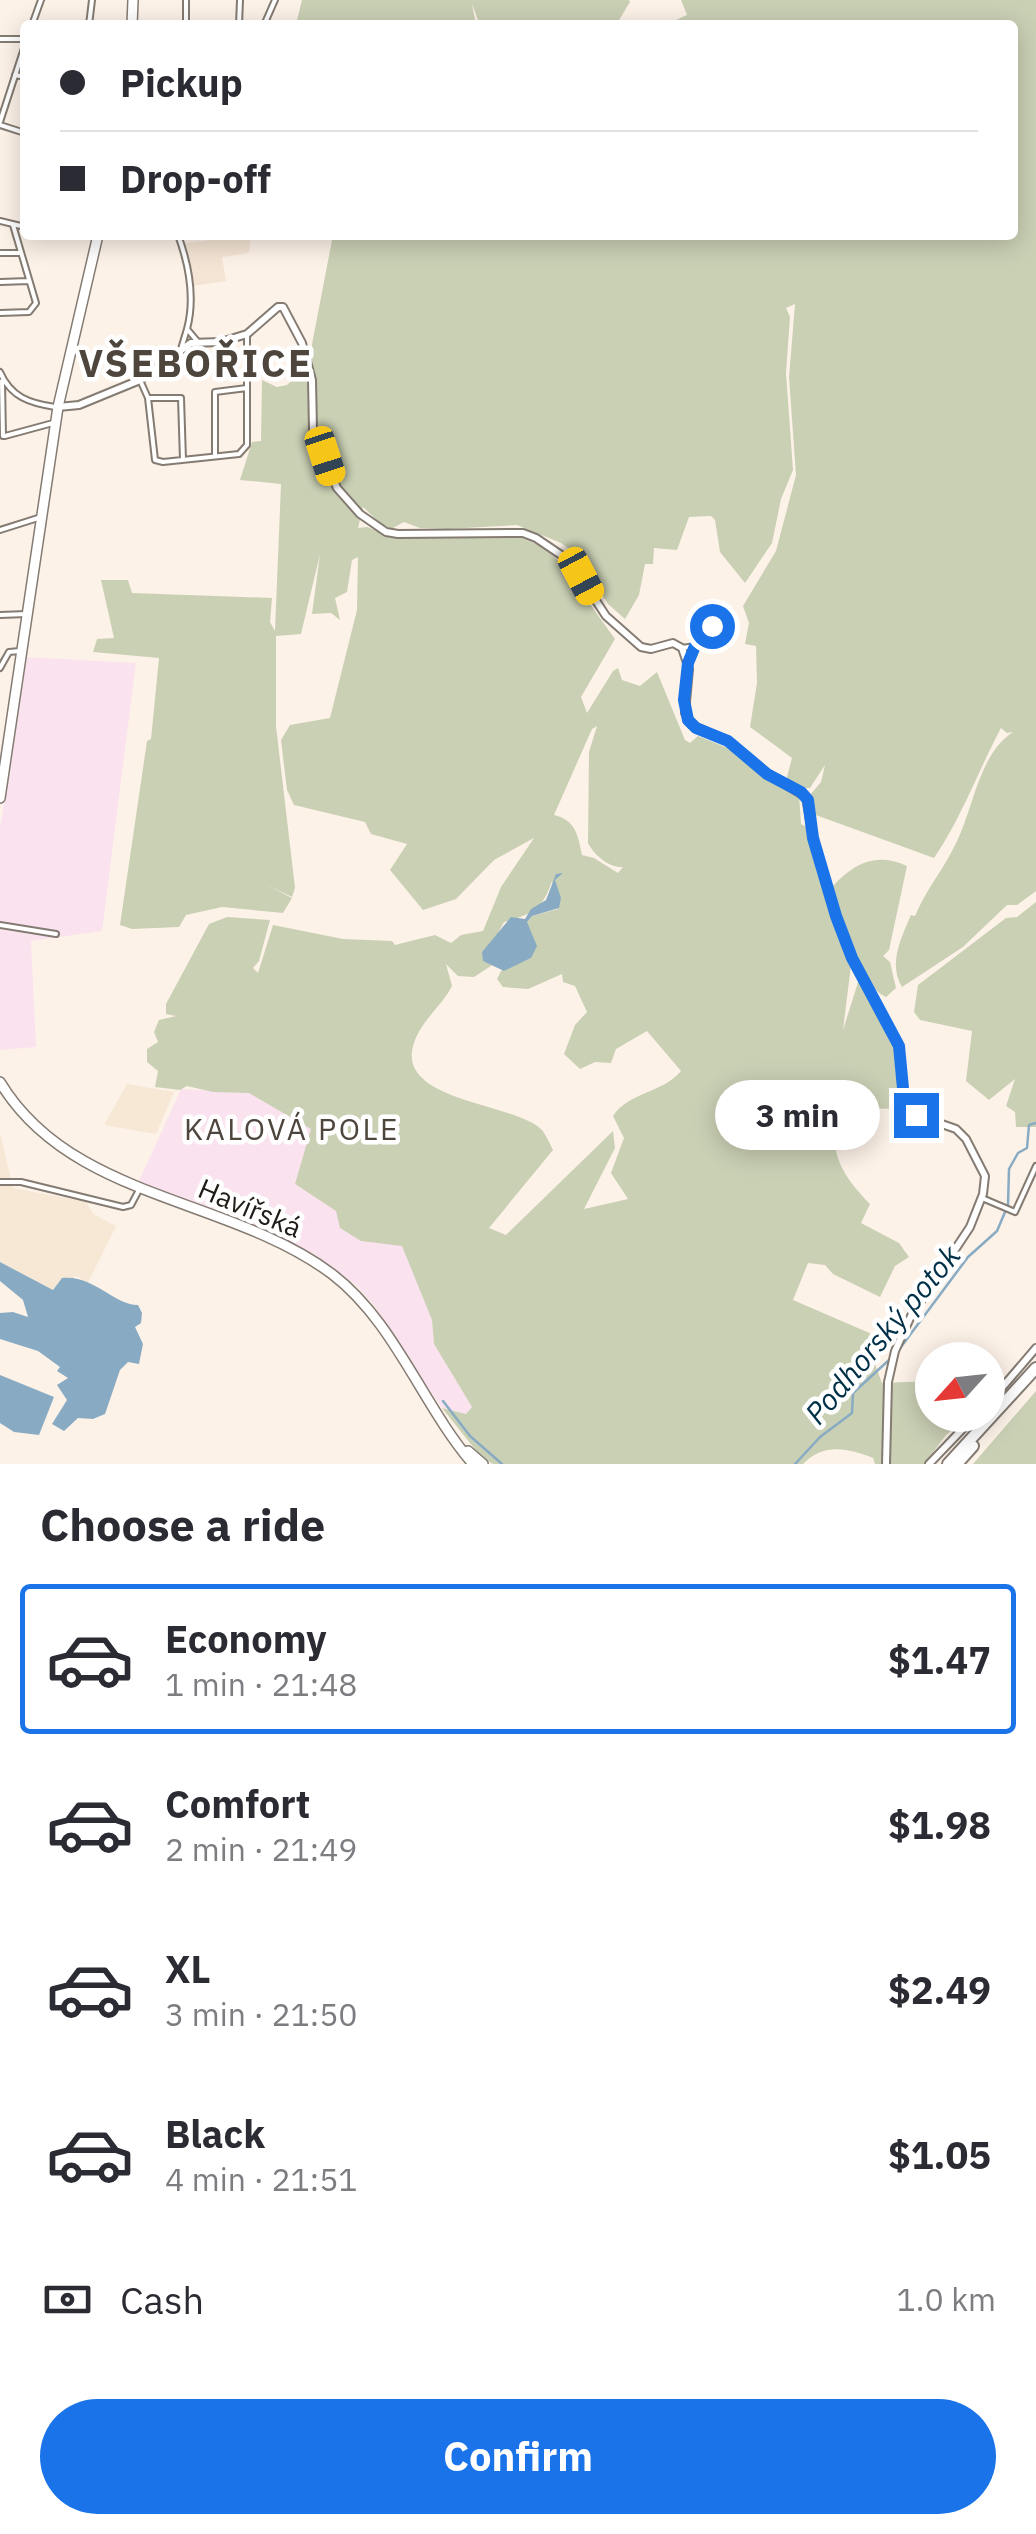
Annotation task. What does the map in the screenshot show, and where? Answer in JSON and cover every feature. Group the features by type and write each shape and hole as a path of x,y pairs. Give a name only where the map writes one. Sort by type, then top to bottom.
{"highway":[{"path":"948,1464 1036,1368"},
{"path":"957,1464 1036,1378"}],"main road":[{"path":"0,798 58,408 97,240"},
{"name":"Havířská","path":"0,1082 25,1117 77,1158 278,1243 330,1272 367,1309 444,1422 480,1464"}],"street":[{"path":"0,123 20,57"},
{"path":"14,76 20,77"},
{"path":"0,222 20,227"},
{"path":"0,312 23,313 36,303 13,226"},
{"path":"180,240 192,304 181,349"},
{"path":"0,253 20,253"},
{"path":"0,282 29,281"},
{"path":"1,374 20,397 72,408 155,372 181,349 198,342 221,342 247,334 278,307 284,308 306,356 312,380 316,441 336,488 360,514 376,526 398,534 508,532 536,538 570,561 606,616 641,647 651,649 673,643 682,648 695,646"},
{"path":"187,329 198,342"},
{"path":"140,380 148,398 153,456 162,462 239,454 248,445 247,334"},
{"path":"1,374 1,437 56,422"},
{"path":"215,456 214,392 247,388"},
{"path":"148,398 176,396 182,400 183,460"},
{"path":"0,530 41,517"},
{"path":"0,615 27,614"},
{"path":"730,618 722,618 695,646 688,663 684,700 692,725 728,741 767,774 801,792 808,800 813,838 836,916 852,958 899,1046 904,1099 916,1115 956,1130 966,1138 985,1176 982,1198 970,1227 911,1316 894,1355 888,1382 886,1464"},
{"path":"682,648 688,663"},
{"path":"0,668 12,650 21,651"},
{"path":"3,660 14,660 18,668"},
{"path":"0,925 56,934"},
{"path":"982,1198 1015,1212 1036,1166"},
{"path":"0,1182 21,1182 122,1207 134,1202 141,1186"},
{"path":"1005,1384 1036,1348"},
{"path":"930,1464 960,1432"}],"shaded area":[{"path":"250,240 249,253 222,257 226,281 193,286 186,243"},
{"path":"27,657 136,663 102,931 31,941 36,1047 0,1050 0,828"},
{"path":"127,1084 174,1092 156,1134 104,1125"},
{"path":"181,1089 249,1092 312,1129 295,1184 336,1211 361,1241 402,1245 432,1320 434,1344 472,1407 466,1414 442,1408 384,1326 375,1306 356,1285 316,1256 139,1181"},
{"path":"0,1133 13,1188 86,1202 93,1214 116,1226 88,1283 76,1276 53,1290 0,1262"}],"green space":[{"path":"302,0 630,2 619,20 478,20 472,4 475,20 297,20"},
{"path":"681,0 1036,0 1036,891 1017,905 1007,905 963,947 902,987 896,960 907,924 952,851 992,753 1013,732 1001,728 934,858 813,814 810,795 821,782 825,765 810,788 799,788 786,781 792,758 750,727 757,683 756,646 745,644 749,623 743,606 776,551 796,475 789,377 795,304 786,308 790,317 786,373 793,470 781,499 772,543 745,583 720,552 711,516 689,517 677,550 654,548 653,564 645,564 639,595 625,619 608,604 579,556 561,543 517,525 447,529 420,528 404,522 391,529 363,507 358,528 367,527 398,538 519,537 546,548 615,639 581,697 587,713 618,668 622,680 640,686 657,672 685,740 690,743 698,736 735,751 760,775 799,794 801,824 815,831 837,910 833,886 849,871 876,860 907,866 889,950 883,956 890,962 896,988 886,997 870,983 843,925 853,949 843,1030 860,976 896,1050 902,1109 847,1108 839,1122 836,1148 851,1183 870,1204 861,1223 899,1243 909,1257 895,1266 880,1297 833,1274 825,1265 808,1263 793,1300 881,1338 873,1359 882,1383 915,1382 915,1432 950,1432 924,1464 875,1464 873,1458 836,1449 819,1453 803,1464 493,1464 482,1458 442,1408 466,1414 472,1407 434,1344 432,1320 402,1246 361,1241 340,1228 336,1211 295,1184 311,1129 249,1093 213,1092 187,1086 180,1090 155,1087 158,1071 147,1062 147,1049 158,1042 154,1032 159,1020 176,1016 166,1014 166,1004 209,924 227,917 270,920 259,961 253,968 258,973 273,925 343,939 392,941 395,945 435,935 451,943 461,935 483,931 501,887 534,838 494,860 456,899 423,910 390,870 407,844 371,834 365,822 294,805 287,790 281,740 290,725 330,718 357,610 358,557 352,560 347,592 335,598 340,620 331,613 312,614 320,554 301,634 276,636 276,726 295,888 292,897 267,885 292,898 283,913 222,907 186,915 179,927 132,929 120,925 147,741 151,739 159,658 93,652 97,639 114,638 101,580 128,580 132,593 272,598 270,622 275,631 281,484 240,480 252,442 261,441 262,380 277,387 287,385 308,365 332,240 1018,240 1018,20 676,20 687,15","holes":["597,726 589,752 588,843 602,860 623,867 618,873 582,855 574,829 567,820 554,815 592,729","552,881 558,909 532,916 527,922 531,958 501,971 497,979 503,987 528,989 562,974 563,982 575,986 587,1012 575,1025 564,1054 580,1069 595,1062 611,1063 616,1049 647,1031 681,1071 665,1084 628,1102 613,1116 624,1138 611,1173 628,1199 584,1209 615,1148 613,1131 506,1235 489,1228 553,1150 542,1130 528,1121 460,1098 422,1078 413,1063 414,1043 452,986 446,964 458,976 474,977 494,964 483,961 504,922 534,910"]},
{"path":"1036,902 1036,1127 1016,1127 1015,1112 1006,1106 1015,1079 989,1100 966,1081 972,1031 920,1020 914,1012 918,985 1006,918 1017,917"},
{"path":"1036,1391 1036,1464 973,1464 1001,1432 1005,1432 1005,1427"}],"water":[{"path":"563,873 555,880 561,898 559,908 532,916 527,922 537,946 531,958 504,971 483,961 482,952 511,917 525,919 531,909 546,900 556,874"},
{"path":"0,1262 53,1290 62,1278 73,1278 138,1305 141,1323 135,1327 143,1344 139,1364 128,1362 120,1370 105,1414 93,1419 78,1418 64,1431 52,1424 67,1400 57,1385 68,1378 38,1351 0,1339 0,1313 28,1317 23,1300 0,1281"},
{"path":"0,1375 54,1397 39,1435 14,1432 0,1423"}],"waterway":[{"name":"Podhorský potok","path":"895,1355 968,1257 997,1231 1008,1205 1009,1169 1018,1153 1027,1148 1029,1125 1036,1123"},
{"name":"Podhorský potok","path":"795,1464 820,1437 852,1413 853,1393 889,1360"},
{"name":"Podhorský potok","path":"443,1401 470,1436 502,1464"}],"district":[{"name":"VŠEBOŘICE","path":"196,364"},
{"name":"KALOVÁ POLE","path":"292,1130"}],"route":[{"path":"712,626 695,646 688,663 684,700 688,720 696,728 728,741 767,774 801,792 808,800 810,827 825,886 852,958 899,1046 904,1099 916,1115"}]}
